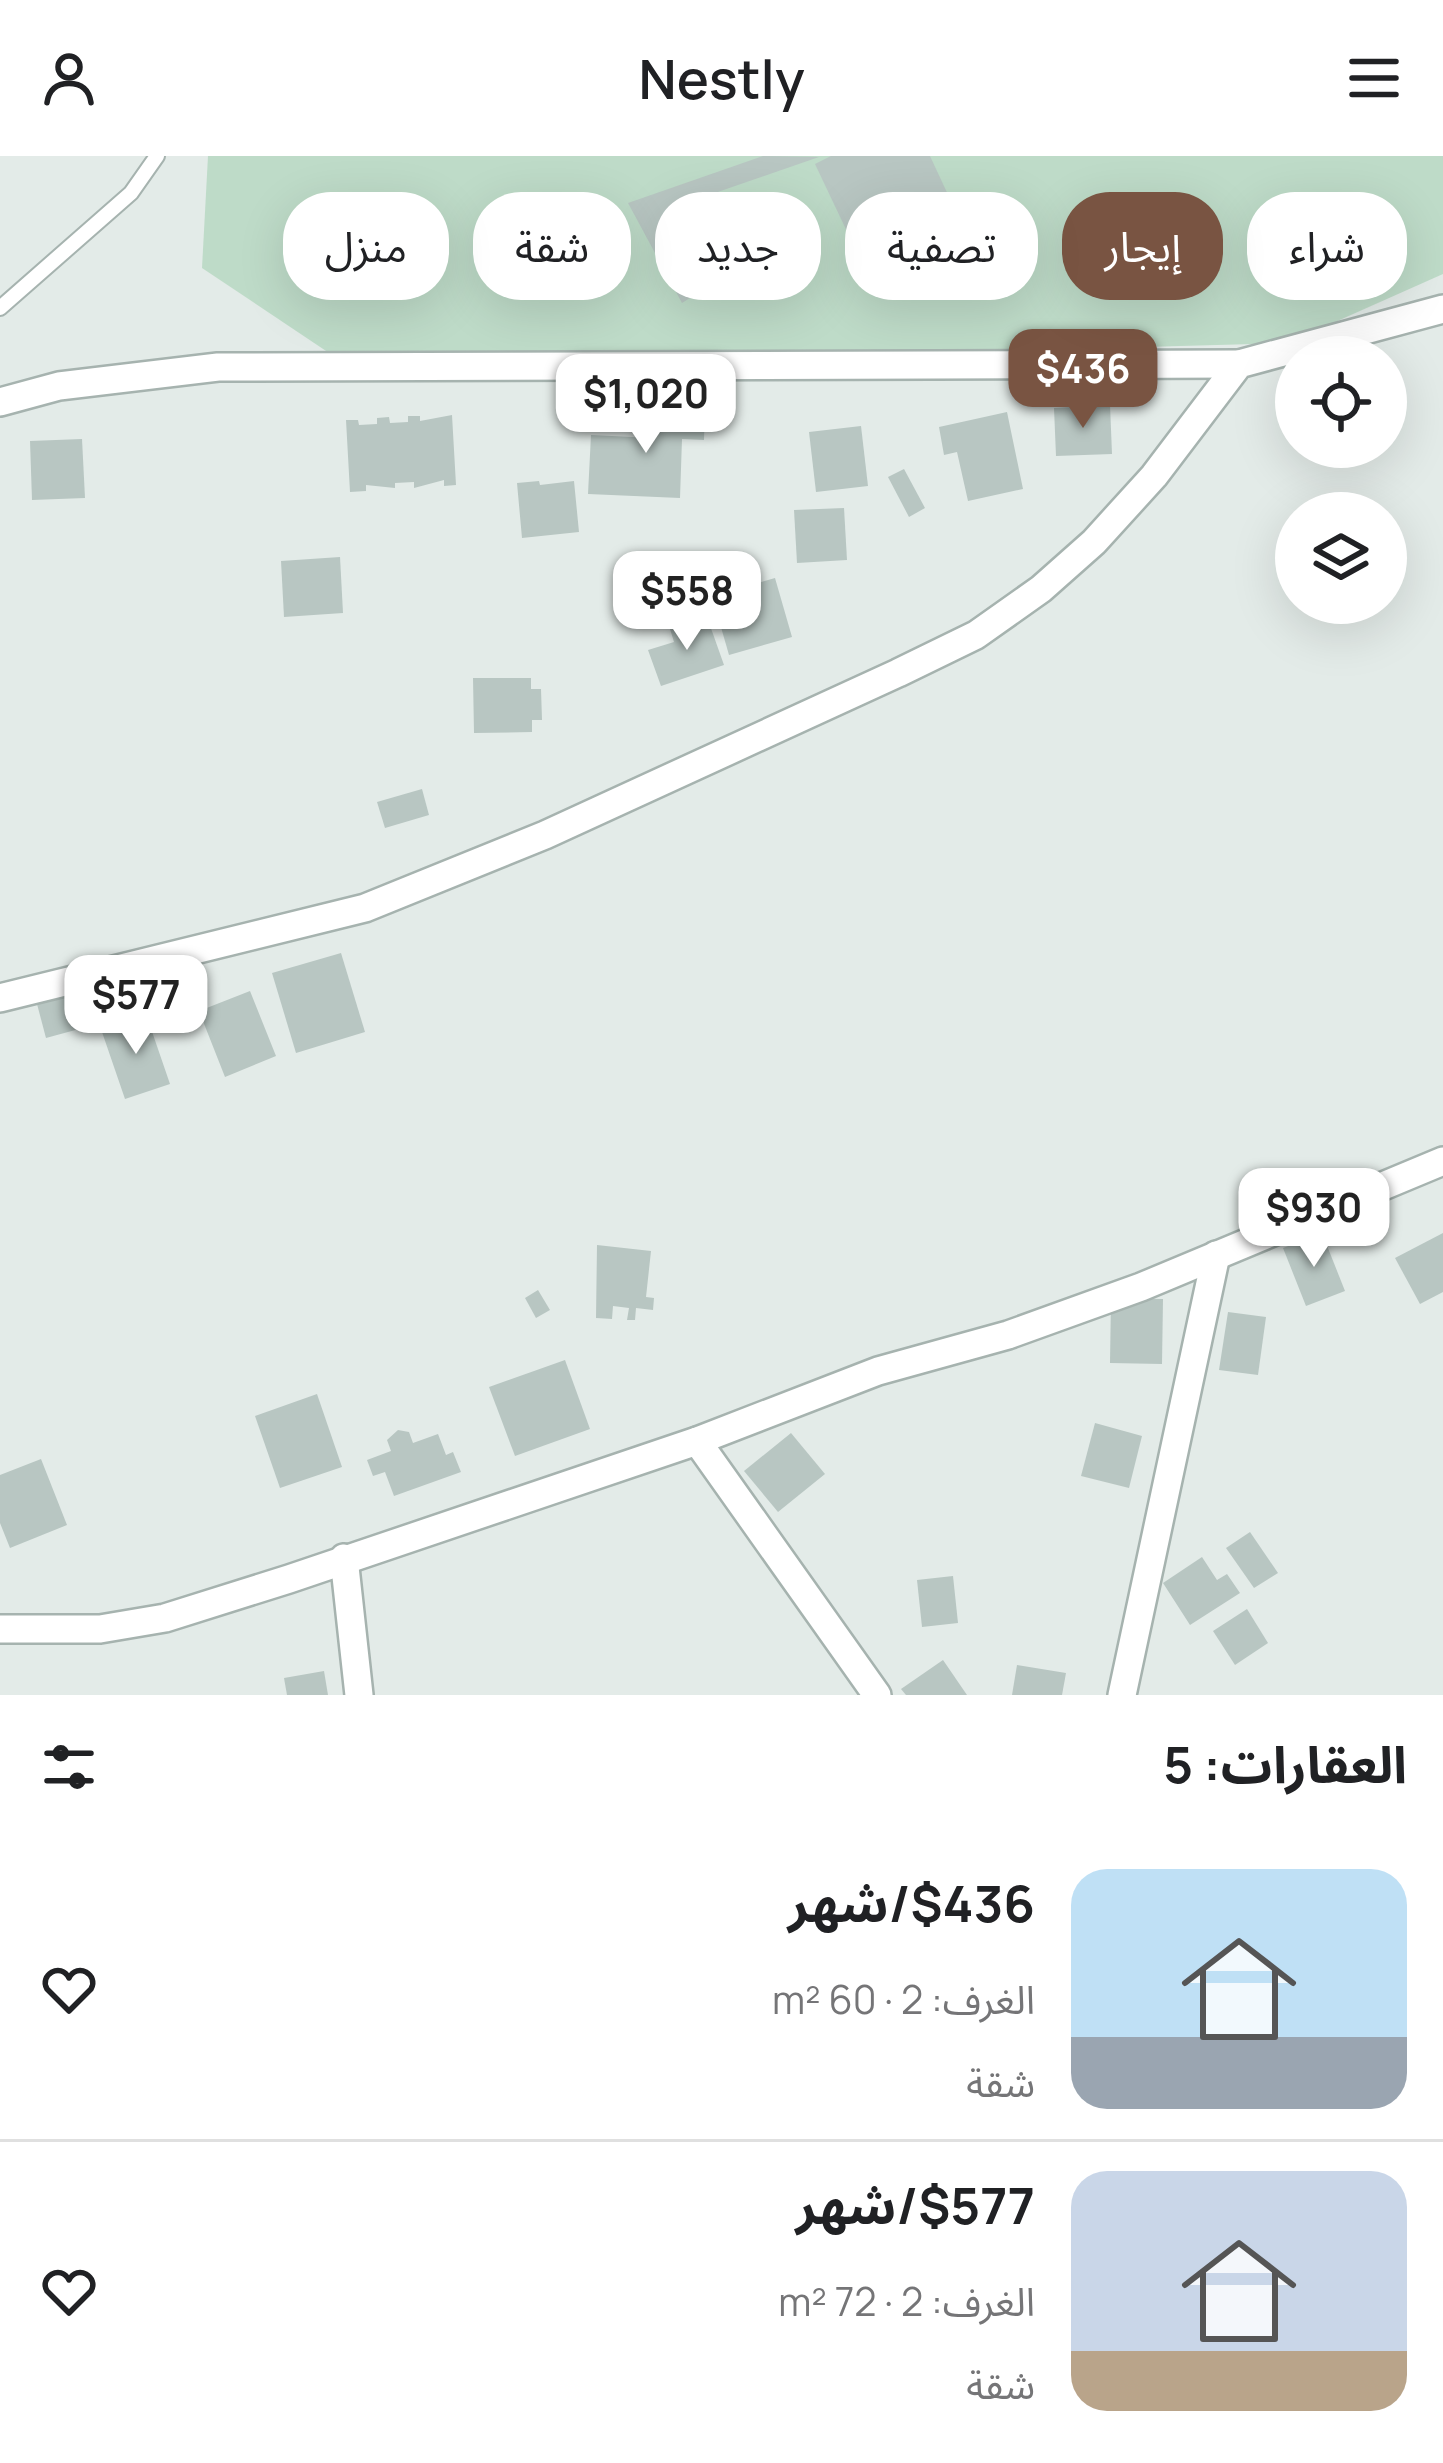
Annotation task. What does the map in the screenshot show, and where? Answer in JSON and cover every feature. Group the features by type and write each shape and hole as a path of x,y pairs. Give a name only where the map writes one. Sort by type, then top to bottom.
{"street":[{"path":"0,402 59,386 218,367 1239,364 1443,309"},
{"path":"0,998 364,908 545,835 976,635 1041,589 1094,542 1154,476 1239,364"},
{"path":"0,1629 100,1629 165,1618 697,1441 878,1371 1008,1335 1443,1161"},
{"path":"1122,1695 1216,1255"},
{"path":"697,1441 877,1695"},
{"path":"344,1558 359,1695"}],"lane":[{"path":"0,308 131,193 157,156"}],"green space":[{"path":"208,156 1443,156 1443,274 1407,290 1407,192 1247,192 1247,300 1385,300 1304,336 1275,336 1275,343 353,369 202,268"}],"building":[{"path":"763,156 819,157 718,192 660,192"},
{"path":"831,156 930,156 947,192 845,192 845,227 815,164"},
{"path":"655,194 655,253 631,209 631,202"},
{"path":"589,379 652,383 649,426 586,422"},
{"path":"683,402 705,402 704,440 682,439 680,498 588,494 591,435 653,438 654,410 683,411"},
{"path":"1110,405 1112,454 1056,456 1054,408"},
{"path":"1007,412 1023,489 968,501 957,452 944,455 939,427"},
{"path":"452,415 456,485 444,486 444,480 414,488 414,482 395,483 395,488 366,485 366,491 350,492 346,420 358,420 359,425 377,424 377,418 389,417 390,423 408,422 408,416 420,416 420,421"},
{"path":"861,426 868,486 816,492 809,432"},
{"path":"82,439 85,498 32,500 30,441"},
{"path":"904,469 925,508 909,517 888,477"},
{"path":"539,481 540,485 574,481 579,532 522,538 517,483"},
{"path":"844,508 847,560 797,563 794,510"},
{"path":"340,557 343,613 284,617 281,561"},
{"path":"775,578 792,637 729,655 712,596"},
{"path":"707,617 724,665 661,686 648,650 674,642 670,629"},
{"path":"473,678 531,678 531,689 541,689 542,720 532,720 532,732 474,733"},
{"path":"422,789 429,815 385,828 377,802"},
{"path":"341,953 365,1032 296,1053 272,973"},
{"path":"250,991 276,1056 225,1077 199,1011"},
{"path":"69,995 79,1029 46,1038 37,1004"},
{"path":"129,1015 132,1022 147,1017 170,1084 125,1099 102,1032 118,1027 115,1020"},
{"path":"1322,1233 1345,1291 1306,1306 1283,1248"},
{"path":"1443,1233 1443,1292 1420,1304 1395,1258"},
{"path":"597,1245 651,1251 646,1297 654,1298 653,1310 636,1308 635,1320 627,1320 629,1308 613,1306 612,1319 596,1318"},
{"path":"538,1290 550,1310 536,1318 525,1298"},
{"path":"1111,1298 1163,1299 1162,1364 1110,1363"},
{"path":"1228,1312 1266,1317 1258,1375 1219,1370"},
{"path":"565,1360 590,1429 515,1456 489,1387"},
{"path":"317,1394 342,1467 280,1488 255,1416"},
{"path":"1095,1423 1142,1436 1129,1488 1081,1476"},
{"path":"398,1430 409,1432 413,1443 438,1434 446,1455 453,1452 461,1472 394,1496 385,1472 373,1476 367,1460 391,1451 387,1440"},
{"path":"791,1433 825,1474 778,1512 744,1471"},
{"path":"41,1459 67,1525 10,1548 0,1523 0,1475"},
{"path":"1250,1532 1278,1573 1254,1588 1226,1548"},
{"path":"1202,1557 1217,1580 1227,1574 1240,1593 1190,1625 1163,1583"},
{"path":"953,1576 958,1623 922,1627 917,1580"},
{"path":"1247,1609 1268,1643 1235,1665 1213,1631"},
{"path":"943,1660 967,1695 906,1695 901,1689"},
{"path":"1017,1665 1066,1673 1062,1695 1012,1695"},
{"path":"324,1671 328,1695 287,1695 284,1678"}]}
